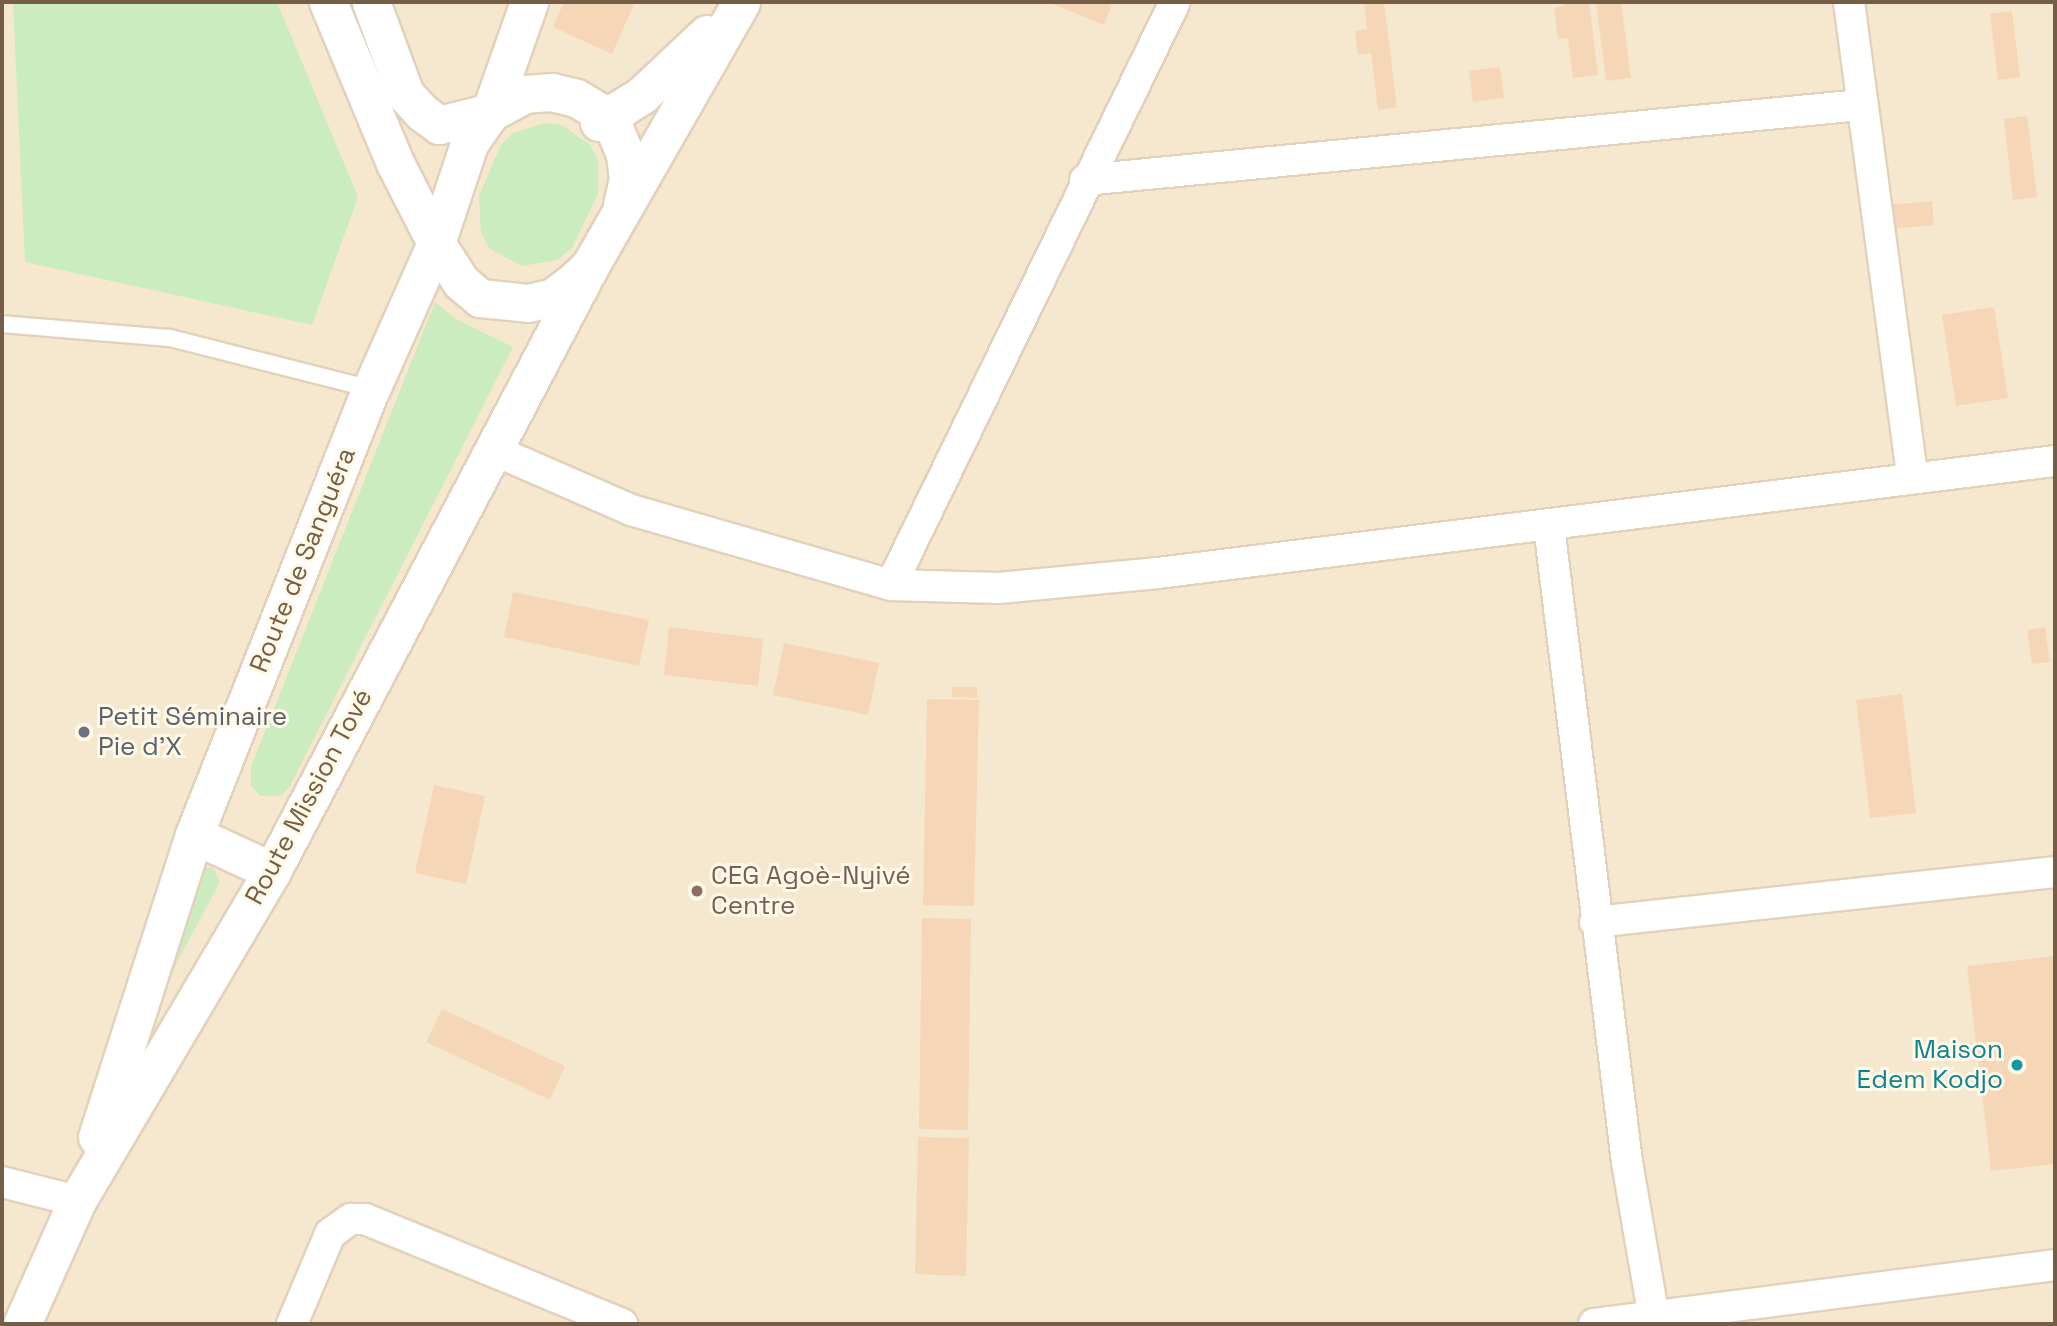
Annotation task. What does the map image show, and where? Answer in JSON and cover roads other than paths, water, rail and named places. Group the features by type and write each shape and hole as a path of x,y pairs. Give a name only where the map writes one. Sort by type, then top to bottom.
{"street":[{"path":"328,2 368,103 436,243 461,282 480,298 528,303 552,297 590,265"},
{"path":"371,2 405,94 439,125 491,113 525,94 552,92"},
{"path":"491,113 528,2"},
{"path":"539,2 531,90 576,98 598,111 615,130 625,154 628,179 622,205"},
{"path":"598,111 599,122 642,95 741,2"},
{"path":"622,205 741,2"},
{"path":"891,585 1085,180 1175,2"},
{"path":"1849,2 1912,477"},
{"path":"1085,180 1861,105"},
{"name":"Route de Sanguéra","path":"77,1201 194,835 371,389 436,243 469,144 491,113"},
{"name":"Route Mission Tové","path":"22,1324 77,1201 272,871 491,449 622,205"},
{"path":"491,449 631,510 891,585 999,588 1549,526 1912,477 2055,461"},
{"path":"1549,526 1626,1162 1654,1321"},
{"path":"194,835 272,871"},
{"path":"1595,922 2055,872"},
{"path":"2,1182 77,1201"},
{"path":"292,1324 330,1234 351,1219 365,1219 622,1324"},
{"path":"1594,1324 1654,1321 2055,1265"}],"lane":[{"path":"2,324 170,338 371,389"}],"place":[{"name":"Petit Séminaire Pie d'X","path":"84,732"},
{"name":"CEG Agoè-Nyivé Centre","path":"697,891"},
{"name":"Maison Edem Kodjo","path":"2017,1065"}]}
